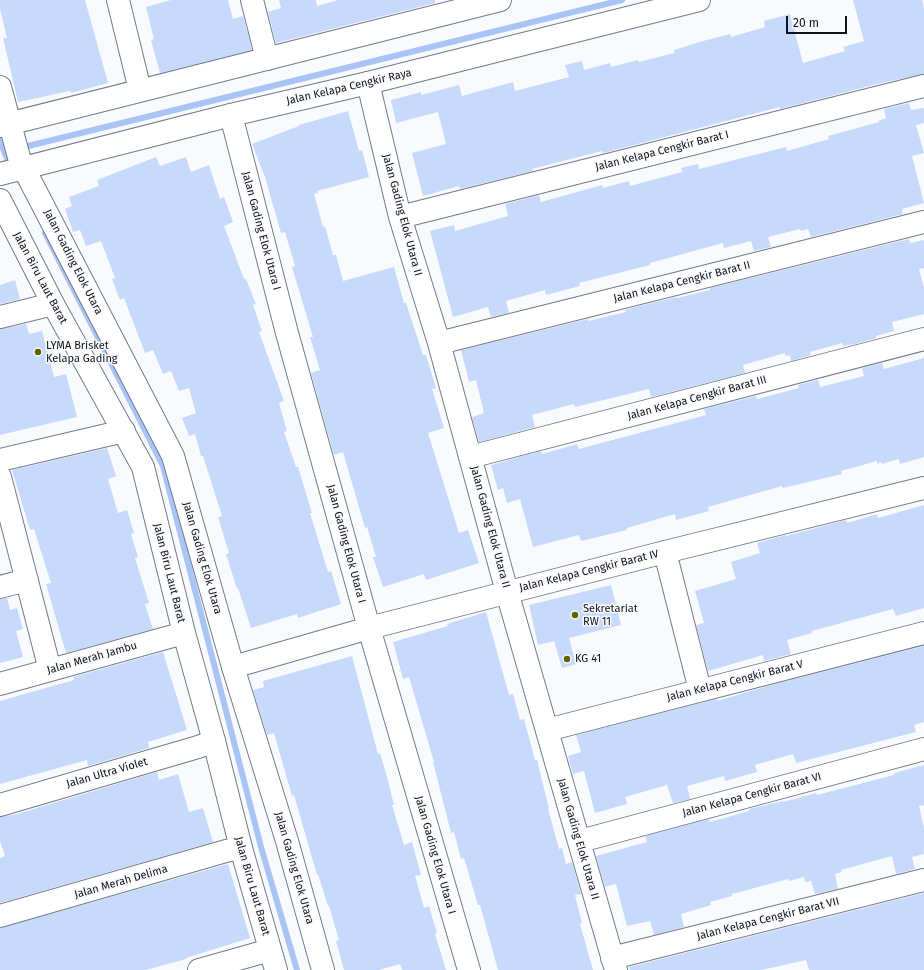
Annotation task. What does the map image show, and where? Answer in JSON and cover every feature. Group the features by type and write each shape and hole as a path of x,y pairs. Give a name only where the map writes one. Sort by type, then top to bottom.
{"street":[{"path":"118,0 140,90"},
{"path":"252,0 266,55"},
{"path":"7,127 266,55 500,0"},
{"name":"Jalan Kelapa Cengkir Raya","path":"0,174 22,166 368,83 699,0"},
{"name":"Jalan Gading Elok Utara II","path":"368,83 400,217 439,343 507,592 580,841 614,964"},
{"name":"Jalan Kelapa Cengkir Barat I","path":"400,217 924,86"},
{"name":"Jalan Gading Elok Utara","path":"0,87 7,127 22,166 173,456 233,667 287,841 323,970"},
{"name":"Jalan Gading Elok Utara I","path":"231,115 290,340 369,628 469,970"},
{"name":"Jalan Biru Laut Barat","path":"0,200 53,304 143,467 184,633 214,741 241,848 273,960"},
{"name":"Jalan Kelapa Cengkir Barat II","path":"439,343 924,222"},
{"path":"0,317 53,304"},
{"name":"Jalan Kelapa Cengkir Barat III","path":"470,457 924,339"},
{"path":"0,460 124,431"},
{"path":"0,477 50,670"},
{"name":"Jalan Kelapa Cengkir Barat IV","path":"233,667 369,628 507,592 924,488"},
{"path":"665,552 700,690"},
{"path":"0,587 27,580"},
{"name":"Jalan Merah Jambu","path":"0,684 184,633"},
{"name":"Jalan Kelapa Cengkir Barat V","path":"547,730 924,633"},
{"name":"Jalan Ultra Violet","path":"0,805 214,741"},
{"name":"Jalan Kelapa Cengkir Barat VI","path":"580,841 924,749"},
{"name":"Jalan Merah Delima","path":"0,916 241,848"},
{"name":"Jalan Kelapa Cengkir Barat VII","path":"614,964 924,880"},
{"path":"199,970 273,960"}],"building":[{"path":"0,0 85,0 108,83 71,93 70,91 18,102 3,38 7,38 0,9"},
{"path":"171,0 228,0 233,19 243,16 252,50 160,73 151,40 154,39 146,7"},
{"path":"279,0 316,0 317,6 338,0 435,0 435,3 276,43 268,12 281,8"},
{"path":"853,0 922,0 924,8 924,74 877,84 780,109 780,107 603,153 602,151 532,169 533,171 460,189 459,186 423,196 412,153 446,144 438,112 396,123 391,100 421,92 421,95 459,85 462,96 513,82 515,91 569,77 565,65 582,61 584,70 610,63 611,67 638,60 639,62 674,53 674,50 703,41 730,34 731,37 765,27 764,21 790,14 803,63 845,51 843,47 864,41"},
{"path":"909,103 911,110 924,108 924,123 916,125 924,153 912,156 924,203 902,209 903,214 811,237 808,229 801,231 800,229 768,237 771,247 754,251 751,241 724,248 723,243 650,263 650,265 579,283 580,286 546,295 545,290 506,301 509,313 491,317 488,307 453,317 430,231 454,225 455,231 508,216 505,204 539,195 541,202 602,185 603,188 629,181 630,186 682,172 681,168 698,164 699,169 786,147 787,151 829,139 828,136 879,122 878,121 886,118 884,109"},
{"path":"348,111 359,151 362,150 369,177 317,191 318,193 314,194 323,227 325,226 333,255 336,255 343,281 394,267 404,303 406,303 423,355 426,355 436,388 432,389 444,428 428,433 459,533 468,530 479,563 426,580 424,574 383,587 373,557 376,557 367,527 365,528 343,452 334,455 311,373 320,370 310,337 313,337 292,267 295,266 285,232 281,233 265,177 252,144 299,125"},
{"path":"156,157 160,166 186,157 191,172 209,165 220,199 224,197 233,222 224,226 244,279 246,279 256,304 253,305 262,331 259,332 284,401 279,403 287,431 284,432 296,467 298,467 328,572 331,571 341,604 298,618 297,614 251,628 226,554 229,553 218,517 222,516 203,456 201,456 195,434 189,436 182,418 196,413 189,388 179,391 171,371 163,374 153,350 145,353 124,298 120,300 112,279 115,278 101,241 86,246 80,230 73,232 65,209 72,206 69,197 99,186 97,180"},
{"path":"909,239 910,243 924,240 924,268 919,269 924,288 924,314 892,322 894,331 855,344 843,346 842,343 810,352 811,355 791,361 790,355 785,356 785,353 743,365 745,373 651,397 649,389 575,407 574,404 532,415 535,427 479,442 472,417 484,413 476,380 469,382 461,350 588,319 588,321 626,312 625,310 639,306 710,290 710,288"},
{"path":"15,280 20,299 0,304 0,285"},
{"path":"26,324 29,334 42,331 54,377 66,374 77,417 0,435 0,329"},
{"path":"924,358 924,457 900,464 899,459 882,464 881,462 877,464 877,461 841,471 842,474 783,488 782,486 708,507 709,511 676,520 675,514 627,528 627,530 581,541 579,535 533,547 520,499 507,503 503,488 498,490 491,465 541,451 542,454 577,444 579,449 706,415 704,409 756,396 757,399 799,388 798,385 818,380 820,387 864,376 862,368 882,363 884,369"},
{"path":"107,448 116,476 108,479 118,513 127,510 134,533 131,534 138,557 135,558 149,603 145,604 153,629 66,653 46,584 51,583 34,529 30,530 12,470"},
{"path":"924,505 924,608 896,616 893,609 812,631 812,633 787,640 791,654 764,661 763,655 708,671 696,625 704,623 695,591 736,579 731,562 760,553 757,543 846,520 847,523 877,514 878,518"},
{"name":"Sekretariat RW 11","path":"611,585 621,625 569,638 576,664 562,668 554,641 538,645 529,605"},
{"path":"7,598 10,610 17,608 23,629 16,631 23,657 0,663 0,599"},
{"path":"486,612 509,695 513,694 520,720 524,719 535,760 537,760 559,849 562,848 566,864 572,862 581,894 575,895 582,923 580,924 593,970 498,970 480,905 478,905 464,858 461,859 454,832 451,833 434,762 409,677 403,679 393,642 448,626 447,624"},
{"path":"924,646 924,722 914,725 916,732 796,763 793,754 755,765 757,772 725,781 724,776 687,786 690,799 673,803 667,785 625,797 627,804 595,813 584,771 573,774 568,756 581,752 576,735 717,699 717,701 771,685"},
{"path":"163,652 187,730 148,742 149,748 88,766 87,760 0,784 0,701 74,680 73,677"},
{"path":"352,656 378,754 380,753 387,777 394,805 392,805 404,845 412,842 421,875 415,876 424,908 429,906 437,933 435,934 446,970 402,970 400,964 379,970 344,970 336,941 339,940 329,906 318,874 317,875 274,733 267,735 253,690 264,687 263,681"},
{"path":"924,765 924,805 919,806 924,827 924,854 912,857 915,869 896,874 892,856 841,870 842,872 835,874 838,889 815,894 811,881 805,882 804,877 789,881 788,879 732,894 732,896 710,902 711,905 681,914 684,927 654,935 650,921 627,926 616,884 605,887 596,856 647,842 645,836 709,819 710,822 749,811 749,809 816,793 817,795 894,775 894,773"},
{"path":"157,772 159,780 178,774 189,812 203,808 213,842 0,903 0,858 5,856 0,841 0,817 17,814"},
{"path":"228,864 250,938 186,959 146,970 0,970 0,928"},
{"path":"924,893 924,970 809,970 806,960 762,970 630,970 629,967"}],"waterway":[{"path":"20,148 622,0"},
{"path":"0,138 4,152 12,168"},
{"path":"45,233 163,466 261,847 297,970"}],"place":[{"name":"LYMA Brisket Kelapa Gading","path":"38,352"},
{"name":"Sekretariat RW 11","path":"575,615"},
{"name":"KG 41","path":"567,659"}]}
